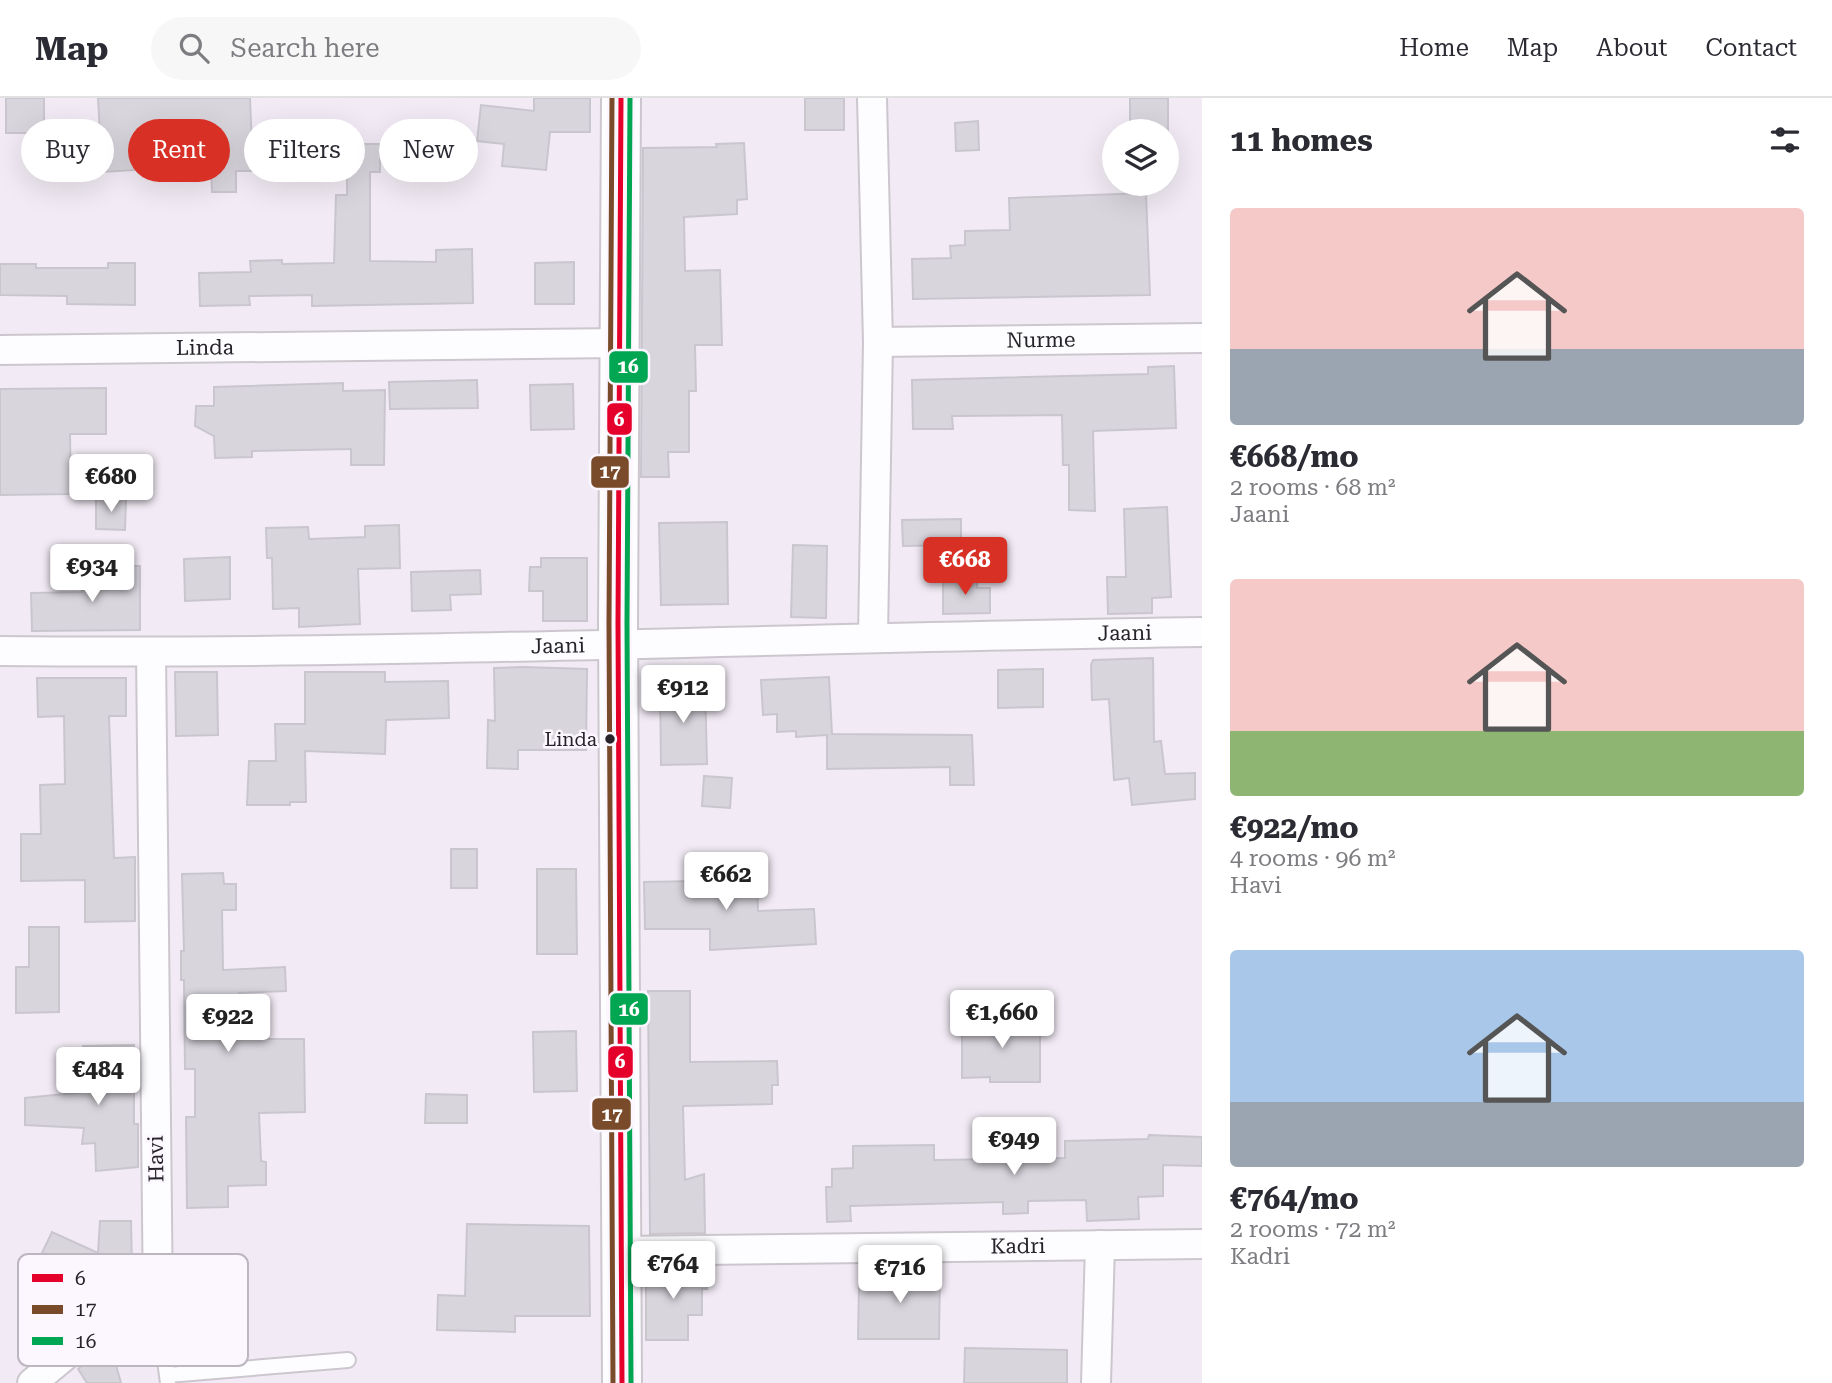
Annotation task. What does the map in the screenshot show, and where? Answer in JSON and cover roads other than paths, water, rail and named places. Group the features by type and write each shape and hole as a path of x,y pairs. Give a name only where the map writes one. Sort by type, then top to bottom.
{"street":[{"path":"621,98 619,646 622,1383"},
{"path":"872,98 878,342 873,636"},
{"name":"Nurme","path":"878,342 1202,338"},
{"name":"Linda","path":"0,350 620,343"},
{"name":"Jaani","path":"0,651 151,653 619,646 873,636 1202,632"},
{"name":"Havi","path":"151,653 157,1254"},
{"name":"Kadri","path":"622,1251 1202,1244"},
{"path":"1096,1383 1100,1245"},
{"path":"32,1383 53,1366"}],"lane":[{"path":"168,1379 348,1360"}],"place":[{"name":"Linda","path":"610,739"}]}
